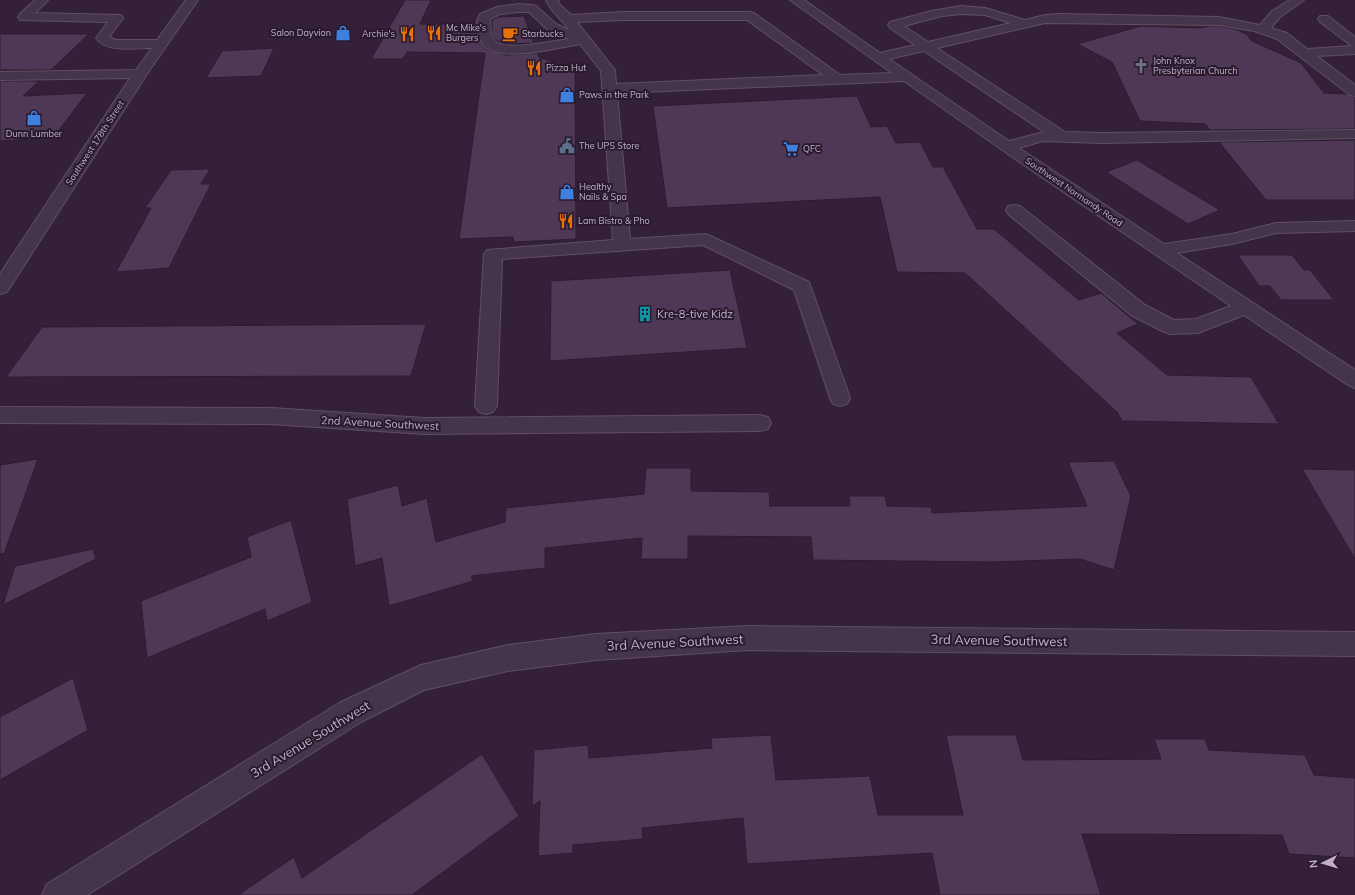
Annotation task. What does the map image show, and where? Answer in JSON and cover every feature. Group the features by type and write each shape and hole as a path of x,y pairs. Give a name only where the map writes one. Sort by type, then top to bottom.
{"street":[{"path":"42,0 24,17 117,18 102,38 114,44 161,44"},
{"name":"Southwest 178th Street","path":"0,288 5,272 192,0"},
{"path":"552,0 555,7 568,14 623,16 750,16 837,79"},
{"name":"Southwest Normandy Road","path":"796,0 1007,147 1355,380"},
{"path":"1263,30 1276,14 1298,0"},
{"path":"518,8 532,9 552,27 583,40 520,48 498,49 488,44 483,21 484,17 497,11 518,8"},
{"path":"1026,24 984,11 970,10 951,11 894,25 1059,135"},
{"path":"568,14 583,40 608,70 622,245"},
{"path":"879,57 1045,19 1219,21 1263,30 1282,36 1355,92"},
{"path":"1324,20 1355,43"},
{"path":"1305,53 1355,50"},
{"path":"0,76 140,74"},
{"path":"610,89 906,76"},
{"path":"1007,147 1042,136 1059,135 1102,138 1355,134"},
{"path":"1014,210 1138,310 1171,327 1198,326 1246,307"},
{"path":"1160,250 1232,239 1276,228 1355,226"},
{"path":"486,406 493,254 706,239 802,286 840,398"},
{"name":"2nd Avenue Southwest","path":"0,415 271,416 424,426 760,423"},
{"name":"3rd Avenue Southwest","path":"58,895 351,712 421,678 508,658 596,647 748,638 1355,644"}],"building":[{"path":"405,0 431,0 420,24 475,24 478,37 485,49 507,55 538,53 539,57 575,70 576,239 514,242 513,237 459,239 485,53 407,52 403,59 371,59"},
{"name":"Starbucks","path":"524,16 534,43 511,44 497,41 492,34 492,20 498,17"},
{"path":"1141,26 1201,28 1219,26 1235,29 1246,34 1252,41 1301,63 1324,93 1347,94 1355,97 1355,129 1210,130 1205,124 1140,121 1112,62 1077,44"},
{"path":"0,34 89,34 51,70 0,70"},
{"path":"274,48 261,76 206,78 222,51"},
{"name":"Dunn Lumber","path":"0,81 39,81 23,96 87,93 53,138 0,141"},
{"path":"857,96 871,127 887,126 896,143 920,142 933,167 943,167 977,229 994,229 1079,300 1101,293 1138,324 1117,333 1167,375 1251,377 1279,424 1122,421 1117,412 965,273 897,272 880,197 667,208 653,106"},
{"path":"1355,140 1355,200 1266,200 1219,142"},
{"path":"1137,160 1220,210 1188,224 1106,172"},
{"path":"210,169 201,184 211,184 169,268 116,272 151,208 145,208 171,170"},
{"path":"1238,255 1292,255 1304,270 1310,270 1334,300 1281,300 1270,286 1259,286"},
{"name":"Kre-8-tive Kidz","path":"730,270 747,348 550,361 551,281"},
{"path":"426,324 411,376 6,377 42,327"},
{"path":"38,459 4,554 0,553 0,465"},
{"path":"1114,461 1131,496 1114,570 1080,559 993,562 813,560 811,537 688,536 688,559 641,559 642,538 545,548 545,568 471,576 473,581 389,606 382,558 355,566 347,499 398,485 402,506 427,498 436,542 505,522 506,508 644,494 646,468 691,468 691,491 769,492 770,506 850,506 849,496 885,496 887,506 931,507 932,513 1087,506 1068,462"},
{"path":"1302,469 1355,470 1355,559"},
{"path":"291,520 312,602 267,621 265,609 147,658 141,601 251,557 247,537"},
{"path":"93,549 96,559 3,605 15,566"},
{"path":"73,678 88,730 0,780 0,717"},
{"path":"771,735 776,780 870,776 878,815 963,815 946,735 1016,735 1023,760 1161,759 1154,739 1205,739 1209,750 1305,755 1314,775 1355,778 1355,858 1289,854 1282,835 1082,834 1101,895 940,895 932,853 747,864 743,818 642,828 643,839 573,845 573,853 538,856 540,801 532,806 534,750 588,745 589,758 712,748 711,738"},
{"path":"482,754 519,816 412,895 238,895 294,857 302,878"}],"place":[{"name":"Salon Dayvion","path":"343,33"},
{"name":"Mc Mike's Burgers","path":"434,33"},
{"name":"Archie's","path":"407,34"},
{"name":"Starbucks","path":"510,34"},
{"name":"John Knox Presbyterian Church","path":"1141,66"},
{"name":"Pizza Hut","path":"534,68"},
{"name":"Paws in the Park","path":"567,95"},
{"name":"Dunn Lumber","path":"34,118"},
{"name":"The UPS Store","path":"567,146"},
{"name":"QFC","path":"791,149"},
{"name":"Healthy Nails & Spa","path":"567,192"},
{"name":"Lam Bistro & Pho","path":"566,221"},
{"name":"Kre-8-tive Kidz","path":"645,314"}]}
